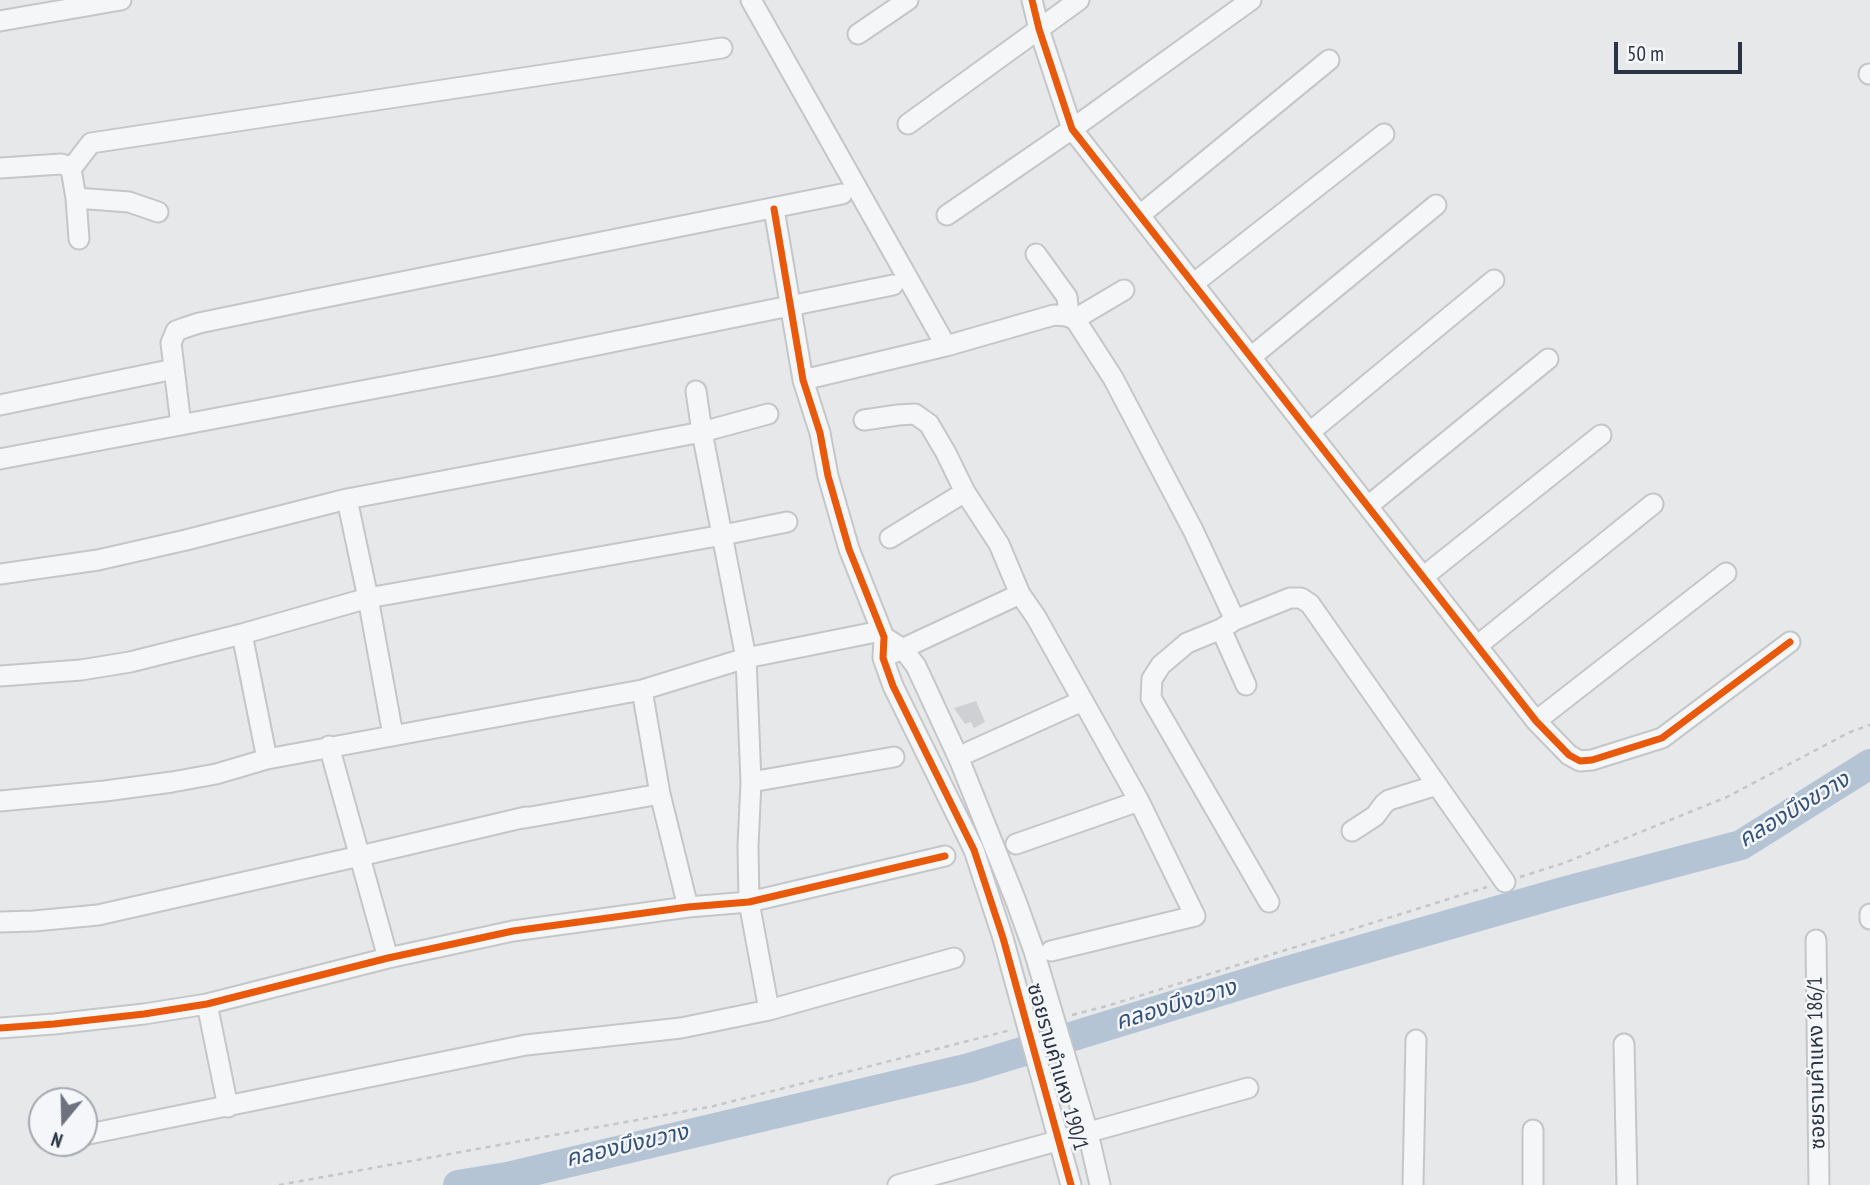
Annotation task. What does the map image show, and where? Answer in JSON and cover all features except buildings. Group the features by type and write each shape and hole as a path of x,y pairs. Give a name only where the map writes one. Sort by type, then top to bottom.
{"street":[{"path":"0,21 121,0"},
{"path":"751,0 946,346"},
{"path":"858,34 908,0"},
{"path":"1032,0 1072,129 1536,721 1569,755 1580,761 1592,760 1662,738 1790,642"},
{"path":"908,124 1079,0"},
{"path":"947,215 1251,0"},
{"path":"71,169 91,143 722,48"},
{"path":"1140,215 1329,60"},
{"path":"1193,284 1384,134"},
{"path":"0,168 49,164 68,166 71,169 76,198 79,239"},
{"path":"181,425 171,343 177,331 199,323 842,194"},
{"path":"76,198 129,202 159,212"},
{"path":"1251,357 1436,205"},
{"path":"774,209 803,380 820,433 828,476 849,549 883,634 883,658 1020,594"},
{"path":"1036,254 1067,297 1071,317 1113,378 1193,530 1228,624 1246,685"},
{"path":"1310,432 1494,280"},
{"path":"0,459 508,363 892,285"},
{"path":"803,380 946,346 1054,316 1071,317 1124,290"},
{"path":"1368,506 1548,359"},
{"path":"0,405 174,369"},
{"path":"696,391 746,658 751,782 749,902 769,1010"},
{"path":"0,574 98,560 346,499 702,432 768,414"},
{"path":"864,420 915,414 929,424 965,492 999,544 1020,594 1036,617 1139,801 1195,916 1038,945 1003,938"},
{"path":"1423,577 1601,435"},
{"path":"890,538 965,492"},
{"path":"346,499 368,598 393,735"},
{"path":"1477,646 1653,504"},
{"path":"0,677 81,670 130,662 368,598 787,522"},
{"path":"1536,721 1726,573"},
{"path":"1269,902 1151,698 1152,679 1161,664 1187,643 1290,598 1301,598 1310,604 1505,881"},
{"path":"242,634 267,759"},
{"path":"0,802 105,791 216,774 267,759 642,690 746,658 883,634 903,649"},
{"name":"ซอยรามคำแหง 190/1","path":"903,649 916,666 961,751 959,759 1038,945 1100,1185"},
{"name":"ซอยรามคำแหง 190/1","path":"883,658 893,686 928,760 974,850 1003,938 1071,1185"},
{"path":"642,690 660,794 688,907"},
{"path":"928,760 961,751 1082,701"},
{"path":"330,747 388,958"},
{"path":"751,782 894,757"},
{"path":"1352,831 1375,816 1389,800 1437,785"},
{"path":"0,922 98,915 525,817 660,794"},
{"path":"1016,844 1139,801"},
{"path":"0,1028 132,1015 207,1004 388,958 513,931 688,907 749,902 945,856"},
{"name":"ซอยรามคำแหง 186/1","path":"1816,940 1819,1185"},
{"path":"98,1132 526,1045 681,1028 769,1010 954,958"},
{"path":"207,1004 228,1107"},
{"path":"1413,1185 1416,1040"},
{"path":"1624,1044 1627,1185"},
{"path":"898,1185 1248,1088"},
{"path":"1533,1130 1533,1185"}],"path":[{"path":"1066,1016 1171,986 1564,863 1727,797 1850,732 1870,725"},
{"path":"279,1185 714,1107 1012,1030"}],"waterway":[{"name":"คลองบึงขวาง","path":"458,1185 507,1177 969,1068 1273,975 1563,892 1741,845 1870,764"}],"cycle path":[{"path":"1032,0 1072,129 1536,721 1569,755 1580,761 1592,760 1662,738 1790,642"},
{"path":"774,209 803,380 820,433 828,476 849,549 884,637 883,658 893,686 974,850 1003,938 1071,1185"},
{"path":"0,1028 144,1014 207,1004 388,958 513,931 688,907 749,902 945,856"}]}
